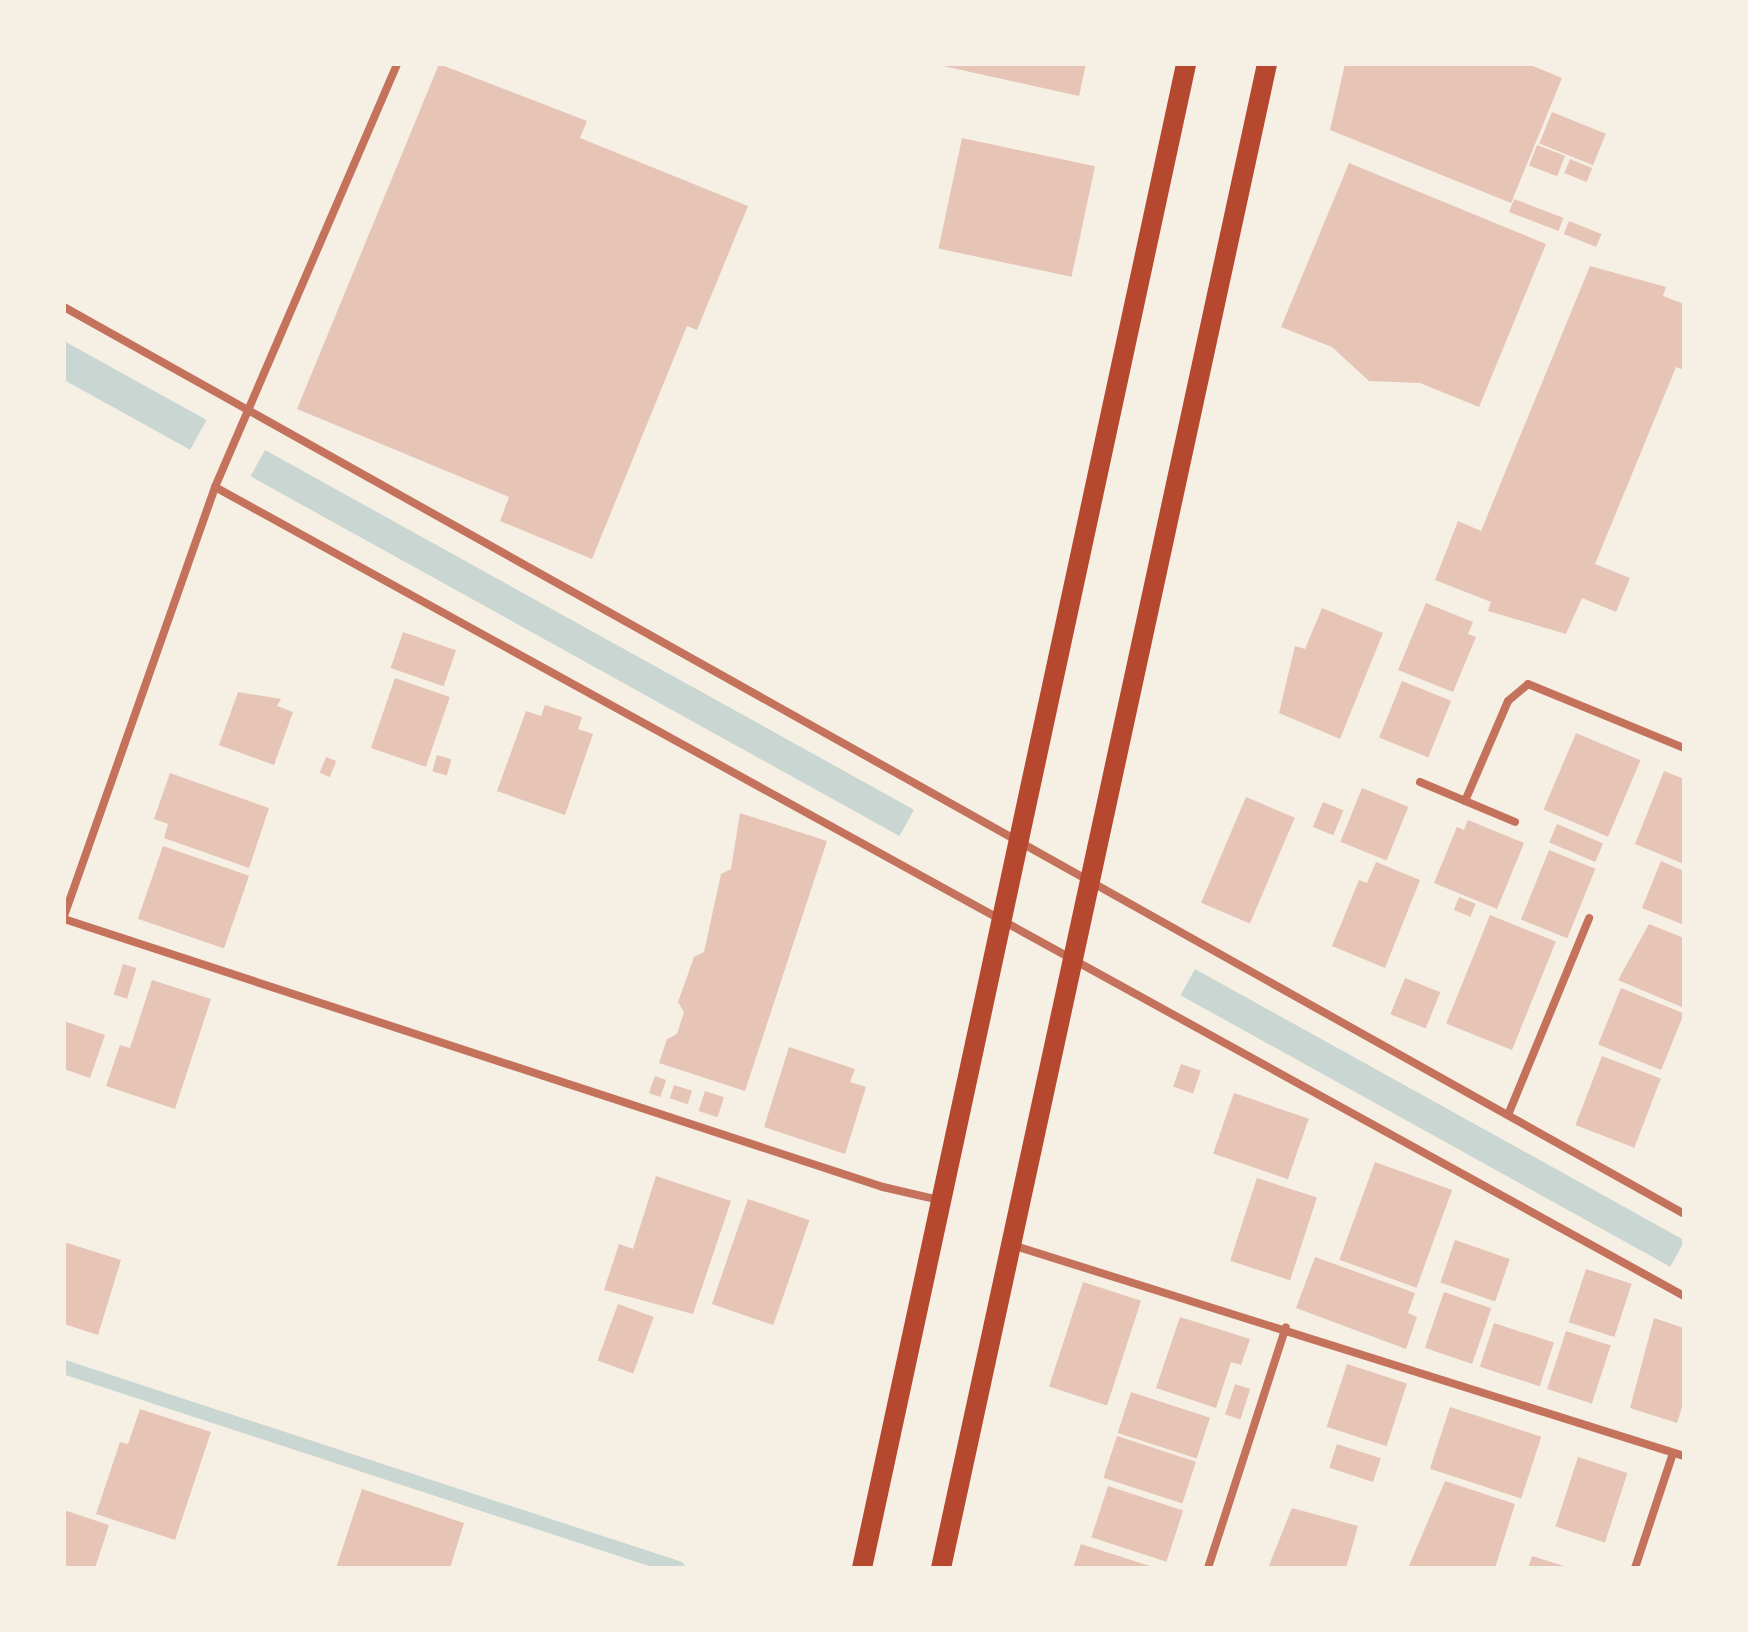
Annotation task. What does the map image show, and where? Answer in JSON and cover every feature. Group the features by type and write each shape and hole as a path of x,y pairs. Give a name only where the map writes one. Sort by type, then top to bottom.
{"main road":[{"path":"862,1568 1186,64"},
{"path":"941,1568 1267,64"}],"street":[{"path":"397,64 215,487 64,918 868,1183 941,1200"},
{"path":"64,307 1684,1214"},
{"path":"215,487 1684,1296"},
{"path":"1465,801 1508,701 1528,684 1684,748"},
{"path":"1420,782 1515,822"},
{"path":"1508,1115 1589,918"},
{"path":"1011,1245 1286,1327 1684,1456"},
{"path":"1208,1568 1286,1327"},
{"path":"1635,1568 1673,1453"}],"shaded area":[{"path":"64,341 207,420 190,450 64,380"},
{"path":"265,450 914,810 899,836 250,476"},
{"path":"1195,969 1684,1240 1670,1267 1180,995"}],"building":[{"path":"439,64 587,121 580,138 748,206 697,330 687,326 592,559 500,521 509,497 297,409"},
{"path":"934,64 1086,64 1079,96"},
{"path":"1345,64 1528,64 1562,78 1511,203 1330,130"},
{"path":"1552,112 1606,134 1593,165 1539,144"},
{"path":"962,138 1095,166 1072,277 939,249"},
{"path":"1537,145 1565,156 1557,176 1529,166"},
{"path":"1570,159 1592,168 1587,182 1564,173"},
{"path":"1349,163 1546,244 1479,407 1420,383 1369,381 1332,347 1281,327"},
{"path":"1514,199 1563,218 1558,231 1509,212"},
{"path":"1569,221 1601,234 1596,247 1564,234"},
{"path":"1590,266 1666,287 1663,296 1684,304 1684,370 1676,367 1595,564 1630,578 1616,612 1582,598 1566,634 1488,611 1491,602 1435,580 1458,521 1481,531"},
{"path":"1426,603 1473,622 1468,634 1476,637 1453,692 1398,670"},
{"path":"1322,608 1383,633 1340,739 1279,713 1295,646 1305,649"},
{"path":"403,632 456,650 444,686 391,668"},
{"path":"395,678 450,697 426,767 371,748"},
{"path":"1402,681 1451,701 1428,757 1379,738"},
{"path":"238,692 281,699 277,706 293,712 274,765 219,745"},
{"path":"545,705 582,717 578,729 593,734 565,815 497,791 526,711 541,716"},
{"path":"1576,733 1640,760 1608,837 1544,809"},
{"path":"437,755 451,759 447,775 432,771"},
{"path":"326,757 336,761 330,777 320,773"},
{"path":"1664,771 1684,779 1684,864 1635,844"},
{"path":"170,773 269,808 249,868 164,838 168,824 154,819"},
{"path":"1362,788 1408,807 1387,861 1340,842"},
{"path":"1246,797 1295,818 1250,924 1201,903"},
{"path":"1323,802 1343,810 1333,835 1313,827"},
{"path":"740,813 827,841 745,1091 659,1063 667,1039 677,1034 684,1012 678,1002 694,957 704,952 721,874 731,869"},
{"path":"1468,820 1524,843 1497,909 1434,883 1457,827 1464,830"},
{"path":"1557,824 1603,844 1595,862 1549,842"},
{"path":"163,846 249,876 224,948 138,919"},
{"path":"1549,850 1595,869 1567,938 1521,920"},
{"path":"1661,861 1684,871 1684,925 1642,908"},
{"path":"1376,862 1420,880 1385,968 1332,946 1359,880 1367,883"},
{"path":"1459,897 1476,904 1470,917 1454,910"},
{"path":"1490,915 1556,942 1512,1050 1446,1023"},
{"path":"1649,924 1684,938 1684,1008 1618,980"},
{"path":"123,964 136,968 127,999 114,995"},
{"path":"1405,978 1440,992 1426,1028 1390,1014"},
{"path":"152,980 211,999 175,1109 106,1086 120,1045 130,1048"},
{"path":"1621,988 1684,1013 1661,1070 1598,1045"},
{"path":"64,1021 105,1035 90,1078 64,1069"},
{"path":"789,1047 855,1069 850,1082 866,1087 845,1154 764,1127"},
{"path":"1602,1056 1661,1079 1634,1148 1575,1125"},
{"path":"1181,1064 1201,1071 1193,1094 1173,1087"},
{"path":"655,1076 666,1080 660,1097 649,1093"},
{"path":"674,1085 692,1091 688,1104 670,1098"},
{"path":"705,1091 724,1097 718,1117 699,1111"},
{"path":"1234,1093 1309,1119 1288,1179 1213,1154"},
{"path":"1375,1162 1452,1190 1416,1288 1339,1260"},
{"path":"656,1176 731,1201 693,1314 604,1290 619,1244 633,1249"},
{"path":"1257,1178 1317,1197 1290,1280 1230,1261"},
{"path":"748,1199 809,1220 773,1325 712,1304"},
{"path":"1455,1240 1510,1259 1495,1301 1440,1283"},
{"path":"64,1242 121,1260 98,1335 64,1324"},
{"path":"1315,1257 1415,1293 1408,1313 1417,1317 1406,1349 1296,1308"},
{"path":"1586,1269 1632,1284 1614,1337 1569,1322"},
{"path":"1083,1282 1141,1301 1107,1405 1049,1387"},
{"path":"1444,1292 1491,1308 1472,1364 1425,1348"},
{"path":"618,1304 654,1317 633,1373 597,1360"},
{"path":"1180,1317 1250,1339 1241,1365 1231,1362 1216,1408 1156,1388"},
{"path":"1654,1318 1684,1328 1684,1401 1677,1423 1630,1408"},
{"path":"1494,1323 1554,1342 1540,1386 1480,1367"},
{"path":"1566,1331 1611,1346 1592,1404 1547,1389"},
{"path":"1347,1364 1407,1383 1387,1446 1327,1427"},
{"path":"1235,1384 1250,1389 1240,1419 1225,1414"},
{"path":"1131,1392 1210,1418 1197,1459 1118,1433"},
{"path":"1450,1407 1541,1437 1521,1498 1430,1469"},
{"path":"140,1409 211,1432 175,1540 96,1514 120,1442 128,1444"},
{"path":"1117,1436 1196,1462 1182,1503 1103,1478"},
{"path":"1337,1444 1381,1458 1373,1482 1329,1468"},
{"path":"1578,1457 1627,1473 1605,1542 1555,1526"},
{"path":"1445,1481 1515,1504 1495,1568 1408,1568"},
{"path":"1108,1486 1183,1510 1166,1562 1091,1537"},
{"path":"362,1489 464,1523 450,1568 336,1568"},
{"path":"1292,1508 1358,1526 1346,1568 1268,1568"},
{"path":"64,1510 109,1525 95,1568 64,1568"},
{"path":"1081,1544 1153,1567 1153,1568 1073,1568"},
{"path":"1532,1556 1567,1567 1567,1568 1528,1568"}],"waterway":[{"path":"64,1367 678,1568"}]}
